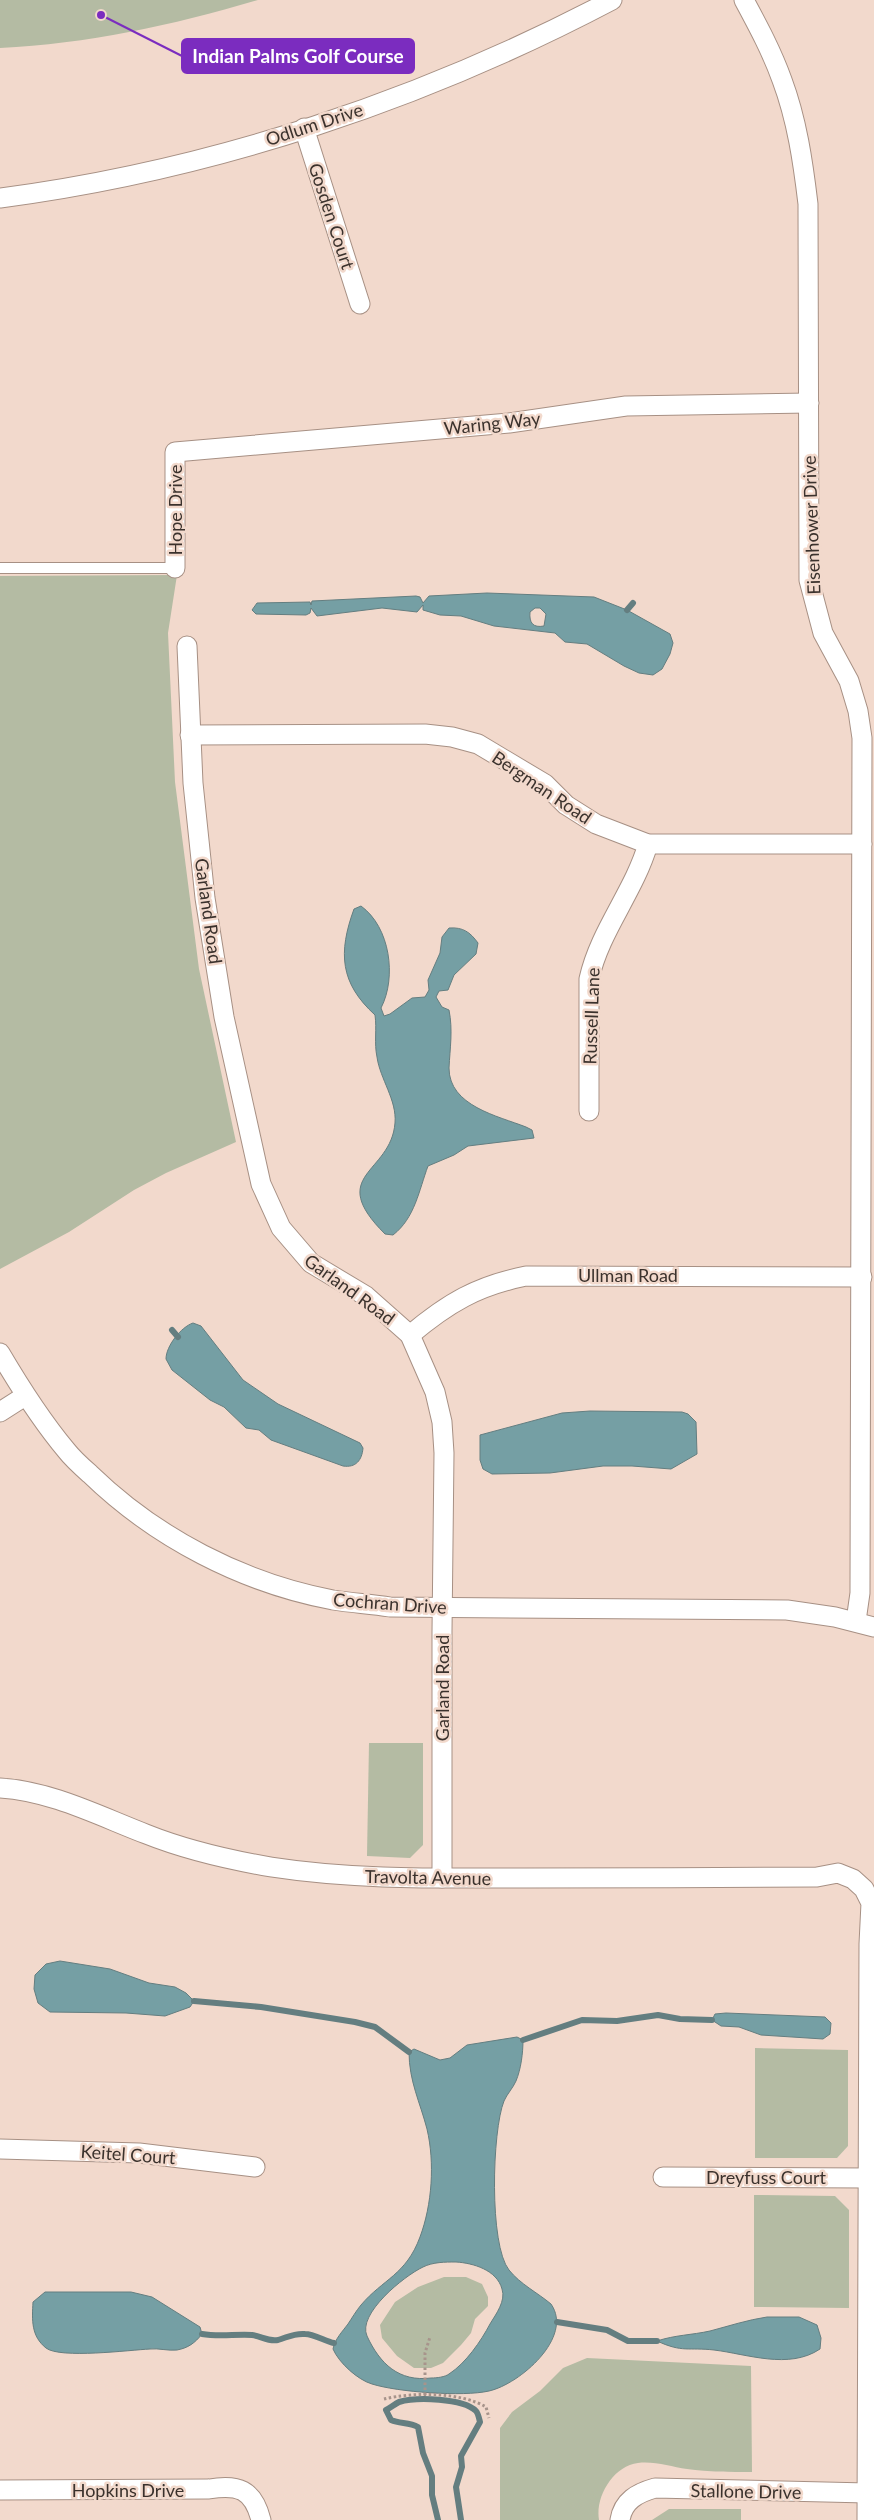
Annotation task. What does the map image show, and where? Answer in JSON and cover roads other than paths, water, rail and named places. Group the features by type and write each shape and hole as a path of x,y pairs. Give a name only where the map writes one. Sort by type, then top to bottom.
{"street":[{"name":"Odlum Drive","path":"0,198 100,183 154,171 357,111 462,71 524,44 612,0"},
{"name":"Eisenhower Drive","path":"744,0 767,43 782,80 794,118 802,159 808,204 809,580 822,632 849,681 858,711 862,738 860,1593 856,1621"},
{"name":"Gosden Court","path":"304,128 360,304"},
{"name":"Waring Way","path":"175,452 509,423 626,406 809,403"},
{"name":"Hope Drive","path":"175,452 175,568"},
{"name":"Garland Road","path":"187,646 190,735 205,898 224,1017 261,1184 281,1228 300,1252 311,1263 366,1296 410,1335 436,1392 442,1422 444,1454 442,1878"},
{"name":"Bergman Road","path":"190,735 424,734 452,737 478,744 514,764 545,784 566,805 596,824 648,844 862,844"},
{"name":"Russell Lane","path":"589,1111 589,979 593,959 601,939 635,881 648,844"},
{"name":"Ullman Road","path":"410,1335 450,1303 502,1281 526,1276 862,1277"},
{"name":"Cochran Drive","path":"0,1353 25,1396 67,1452 112,1495 158,1529 223,1565 269,1583 333,1600 390,1606 787,1610 856,1621 874,1627"},
{"path":"0,1412 25,1396"},
{"name":"Travolta Avenue","path":"0,1788 32,1792 49,1797 175,1844 254,1864 351,1876 442,1878 817,1878 838,1873 853,1878 864,1889 871,1903 872,1920 869,1944 868,2178"},
{"name":"Keitel Court","path":"0,2149 140,2153 255,2167"},
{"name":"Dreyfuss Court","path":"663,2177 868,2178"},
{"path":"867,2520 868,2178"},
{"name":"Hopkins Drive","path":"0,2490 209,2490 228,2486 240,2490 252,2498 261,2520"},
{"name":"Stallone Drive","path":"620,2520 621,2512 629,2500 640,2492 654,2488 867,2493"}],"lane":[{"path":"0,568 175,568"}],"water":[{"path":"487,593 594,597 627,610 670,634 673,643 670,654 662,669 653,675 639,673 624,666 587,644 565,642 555,633 494,626 461,616 440,615 423,610 423,605 417,612 382,608 317,616 311,608 310,613 306,615 256,614 252,610 257,603 310,602 311,605 312,601 416,596 420,597 423,603 429,596","holes":["535,608 540,608 546,614 544,626 534,625 530,619 530,612"]},
{"path":"361,906 379,926 388,953 389,982 381,1008 384,1016 390,1014 412,998 425,997 429,990 428,980 440,953 442,937 449,928 458,928 466,931 478,943 476,954 454,975 448,990 439,991 436,997 442,1007 449,1010 451,1032 449,1068 451,1081 457,1092 477,1108 532,1130 534,1138 468,1146 454,1155 428,1166 411,1212 393,1235 385,1234 368,1214 361,1199 361,1186 366,1175 391,1140 395,1114 377,1057 375,1015 363,1003 355,991 345,966 344,953 349,925 354,909"},
{"path":"193,1323 201,1326 243,1380 278,1404 360,1443 363,1448 358,1462 351,1466 343,1466 271,1440 259,1430 246,1428 224,1407 210,1400 172,1370 166,1359 171,1343 184,1328"},
{"path":"590,1411 682,1412 688,1414 696,1422 697,1454 671,1469 603,1466 550,1473 492,1474 483,1469 480,1460 480,1435 562,1413"},
{"path":"60,1961 110,1969 149,1983 175,1987 186,1993 194,2001 190,2007 165,2016 126,2013 50,2012 38,2003 34,1989 35,1975 46,1964"},
{"path":"715,2014 825,2017 831,2023 830,2034 823,2039 761,2035 739,2027 721,2026 712,2020"},
{"path":"517,2037 523,2040 519,2071 515,2084 504,2101 500,2116 495,2161 495,2213 498,2237 503,2257 509,2270 551,2304 556,2317 555,2331 550,2344 540,2357 528,2369 502,2387 478,2393 463,2394 430,2393 383,2387 361,2379 349,2370 333,2349 337,2339 361,2305 394,2276 408,2260 424,2225 430,2198 431,2156 427,2129 415,2091 409,2063 409,2052 414,2049 440,2060 450,2058 467,2045","holes":["439,2263 463,2263 484,2269 495,2277 503,2294 500,2307 472,2351 449,2374 436,2378 409,2377 400,2374 385,2363 372,2346 367,2336 366,2327 369,2317 375,2307 394,2287 423,2267"]},
{"path":"45,2292 131,2292 152,2297 200,2327 202,2334 191,2345 177,2350 153,2349 80,2353 54,2351 46,2348 41,2343 35,2333 32,2315 33,2302"},
{"path":"767,2317 799,2317 817,2325 821,2338 820,2349 795,2359 782,2360 714,2350 673,2347 657,2341 670,2337 710,2331"}],"waterway":[{"path":"627,610 633,603"},
{"path":"172,1330 178,1337"},
{"path":"194,2001 261,2007 355,2022 375,2027 409,2052"},
{"path":"523,2040 582,2020 617,2021 658,2015 680,2019 712,2020"},
{"path":"557,2322 607,2330 628,2341 657,2341"},
{"path":"202,2334 252,2335 268,2340 278,2340 305,2334 334,2343"},
{"path":"438,2520 432,2495 432,2476 423,2453 418,2427 391,2420 386,2410 399,2402 416,2399 450,2401 461,2403 476,2411 480,2422 461,2456 462,2467 456,2487 461,2520"}],"place":[{"name":"Indian Palms Golf Course","path":"101,15"}]}
